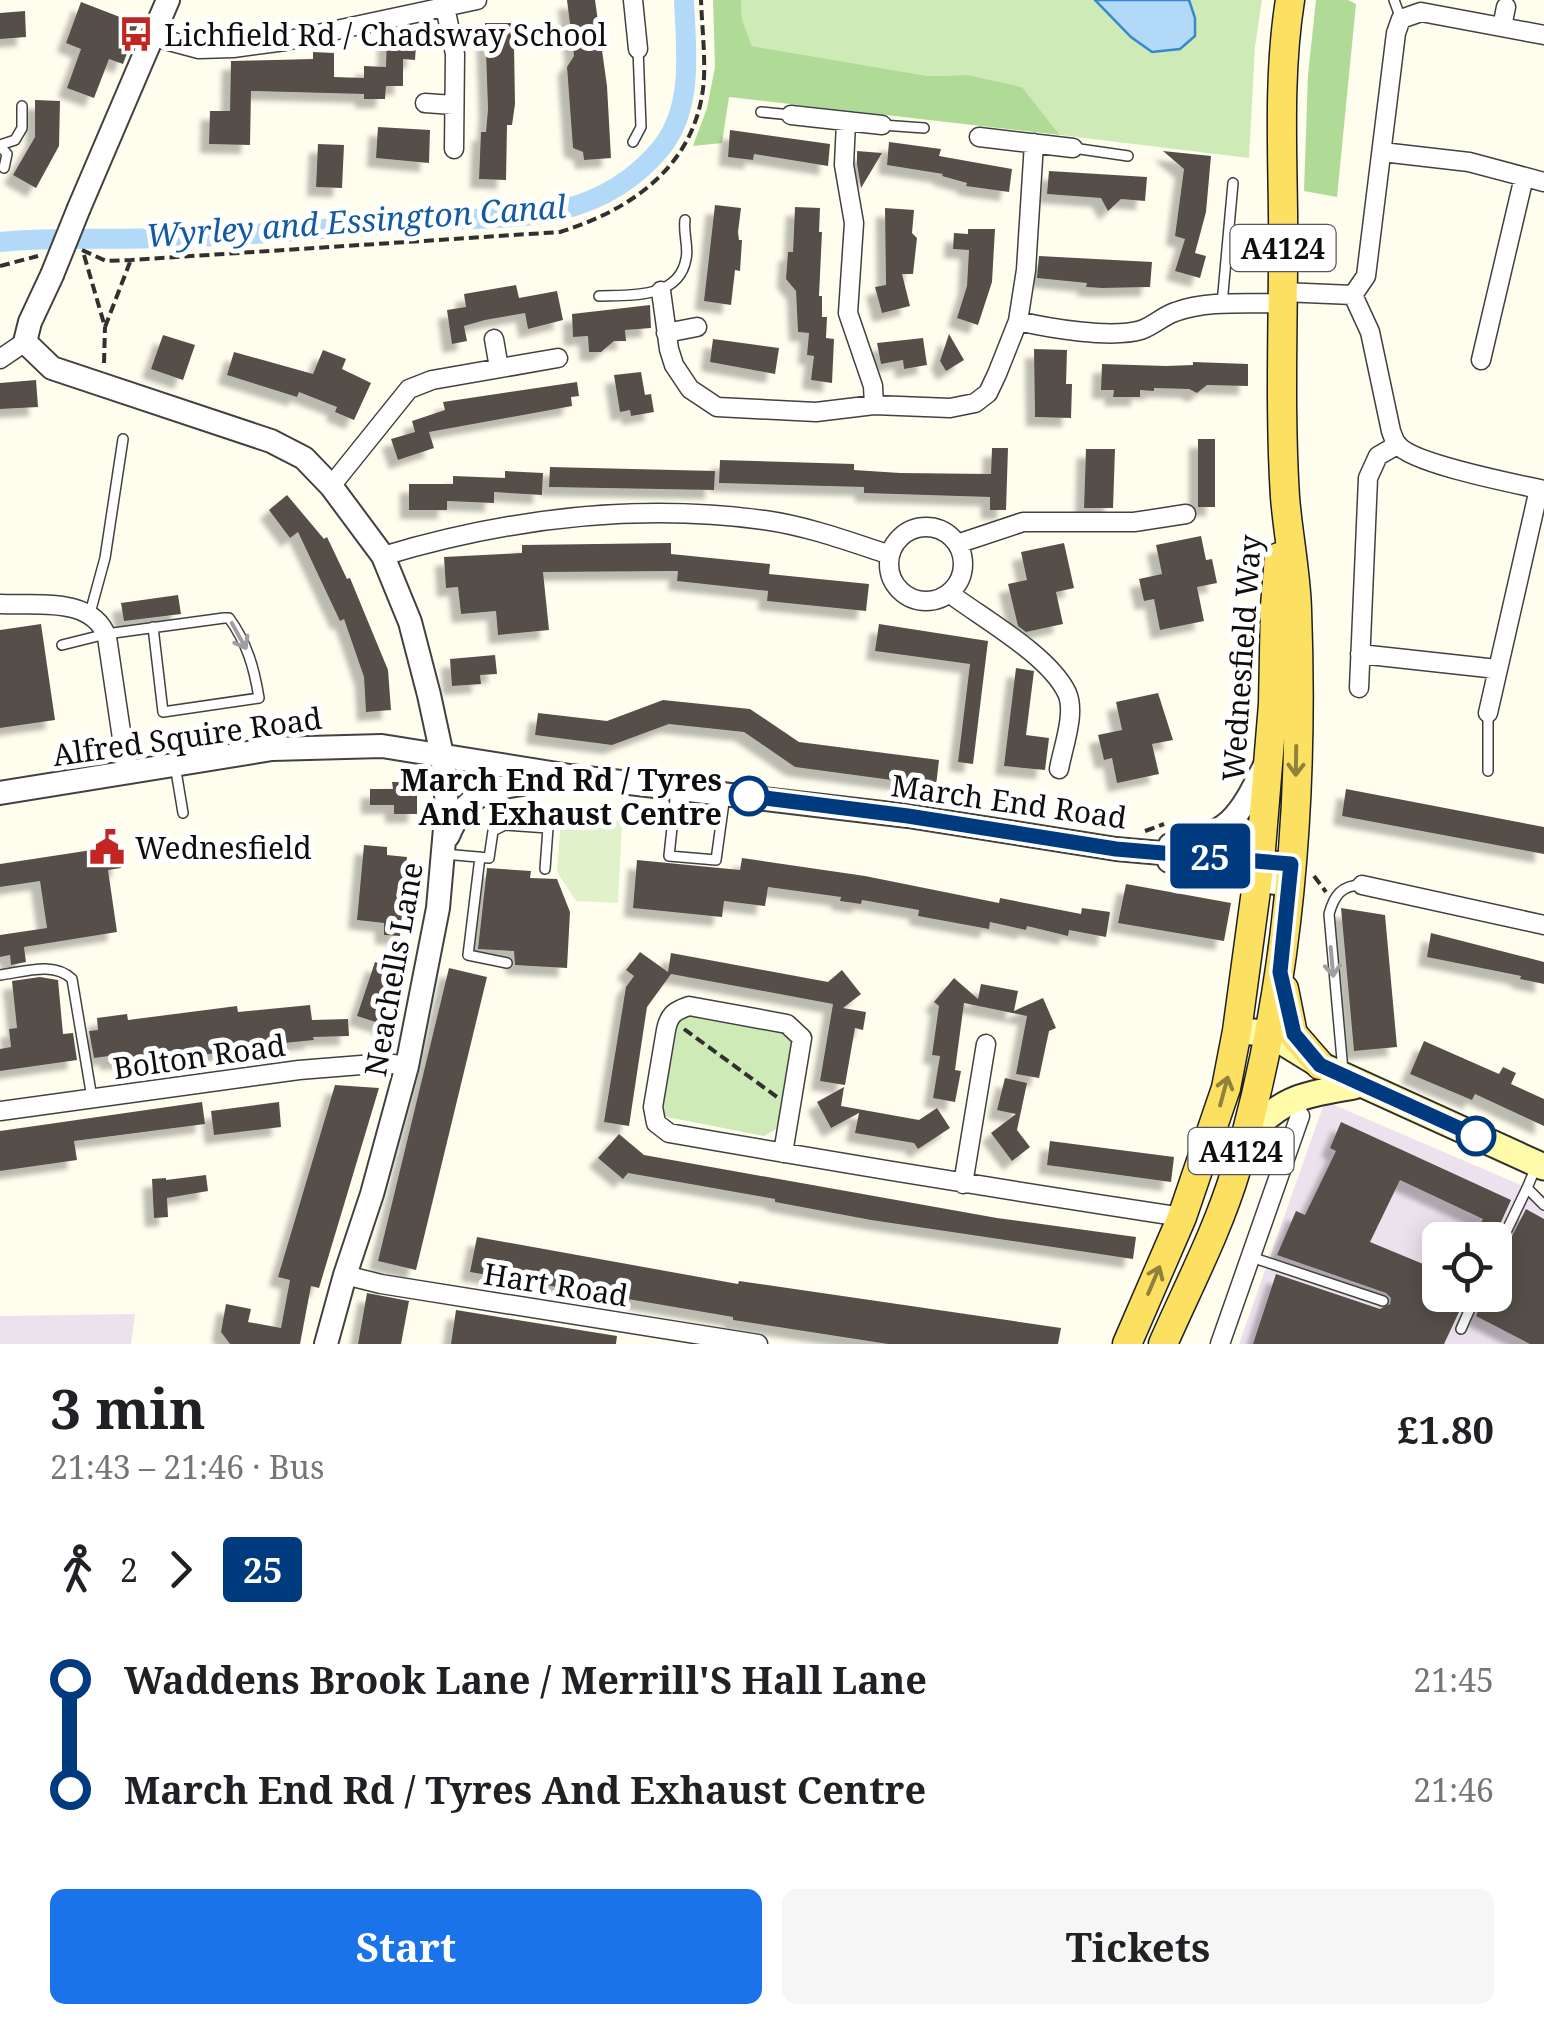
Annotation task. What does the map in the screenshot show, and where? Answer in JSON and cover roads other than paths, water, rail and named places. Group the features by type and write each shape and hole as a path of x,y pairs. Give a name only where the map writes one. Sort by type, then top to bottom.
{"main road":[{"name":"A4124","path":"1163,1344 1236,1172 1280,972 1290,874 1295,810 1297,606 1285,496 1282,114 1284,34 1290,0"},
{"name":"Wednesfield Way","path":"1127,1344 1182,1217 1226,1088 1237,1031 1258,871 1273,704 1274,606 1285,496"},
{"path":"1280,972 1294,1034 1339,1075"},
{"path":"1237,1031 1384,1096 1536,1173"},
{"path":"1266,1044 1339,1075"},
{"path":"1244,1139 1266,1115 1339,1075"}],"street":[{"path":"0,358 25,342 46,265 80,208 168,0"},
{"path":"154,37 199,49 233,48 285,41 477,0"},
{"path":"633,0 638,49"},
{"path":"1502,27 1506,3"},
{"path":"445,7 454,54 454,148"},
{"path":"1353,295 1366,276 1396,33 1402,18 1421,12 1544,35"},
{"path":"425,103 454,105"},
{"path":"791,115 882,125"},
{"path":"846,122 844,165 854,223 848,313 873,386 874,405"},
{"path":"979,137 1073,148"},
{"path":"661,292 669,349 679,374 701,398 717,407 816,412 874,405 950,408 975,402 988,392 1018,321 1026,270 1034,143"},
{"path":"1382,152 1469,162 1544,182"},
{"path":"1482,360 1477,334 1524,177"},
{"path":"1018,321 1095,332 1140,330 1174,312 1222,304 1353,295"},
{"path":"1353,295 1370,332 1397,445 1408,453 1446,466 1542,490 1488,713"},
{"path":"666,333 697,327"},
{"path":"494,338 499,368"},
{"name":"Neachells Lane","path":"25,342 52,368 271,441 304,458 384,556 410,622 442,755 445,847 438,908 407,1066 326,1344"},
{"path":"330,486 409,389 432,380 558,358"},
{"path":"1359,688 1368,478 1378,456 1397,445"},
{"path":"384,556 448,536 525,523 652,514 767,521 826,534 890,555"},
{"path":"957,544 1023,522 1134,522 1186,514"},
{"path":"918,528 940,530 957,544 963,565 961,576 948,594 925,601 902,592 890,571 890,555 900,539 918,528"},
{"path":"948,594 1048,667 1068,694 1070,716 1059,769"},
{"path":"0,604 70,607 90,613 106,634 128,772"},
{"path":"1360,654 1497,669"},
{"name":"Alfred Squire Road","path":"0,793 175,762 306,746 382,746 442,755"},
{"name":"March End Road","path":"442,755 570,776 908,816 1142,850 1207,838 1226,827 1267,761"},
{"name":"March End Road","path":"445,847 466,804 487,790 570,776"},
{"path":"1142,850 1197,871 1290,874"},
{"path":"1371,893 1544,926"},
{"path":"783,1153 804,1046 802,1038 788,1024 688,1006 675,1011 668,1018 653,1106 656,1123 669,1133 783,1153 963,1184 1182,1217"},
{"path":"963,1184 986,1044"},
{"name":"Bolton Road","path":"0,1111 299,1070 407,1066"},
{"path":"1220,1344 1300,1116"},
{"name":"Hart Road","path":"345,1275 758,1344"}],"lane":[{"path":"1394,0 1402,18"},
{"path":"633,142 641,127 638,49"},
{"path":"4,168 8,154 0,145 15,140 22,128 22,106"},
{"path":"761,112 791,115"},
{"path":"882,125 924,128"},
{"path":"1073,148 1128,156"},
{"path":"1222,304 1233,182"},
{"path":"599,296 661,292 683,272 688,254 684,220"},
{"path":"90,613 105,558 123,439"},
{"path":"62,645 106,634 229,618 253,663 259,698 162,712 153,628"},
{"path":"1488,713 1488,770"},
{"path":"175,762 182,813"},
{"path":"677,788 668,856 716,860 725,793"},
{"path":"445,847 489,858 490,836 497,827 505,824 548,828 545,868"},
{"path":"480,857 468,955 507,963"},
{"path":"1339,1075 1329,914 1334,898 1350,885 1371,893"},
{"path":"0,975 52,968 64,971 72,979 92,1098"},
{"path":"1536,1173 1544,1205"},
{"path":"1512,1222 1536,1173"},
{"path":"1251,1256 1384,1301"},
{"path":"1461,1328 1468,1312"}],"water":[{"path":"1095,0 1189,0 1195,36 1180,49 1152,52 1131,37"}],"waterway":[{"name":"Wyrley and Essington Canal","path":"0,242 259,234 512,217 576,206 629,178 652,158 672,131 686,76 684,0"}],"place":[{"name":"Lichfield Rd / Chadsway School","path":"136,34"},
{"name":"March End Rd / Tyres And Exhaust Centre","path":"749,796"},
{"name":"Wednesfield","path":"107,847"}]}
